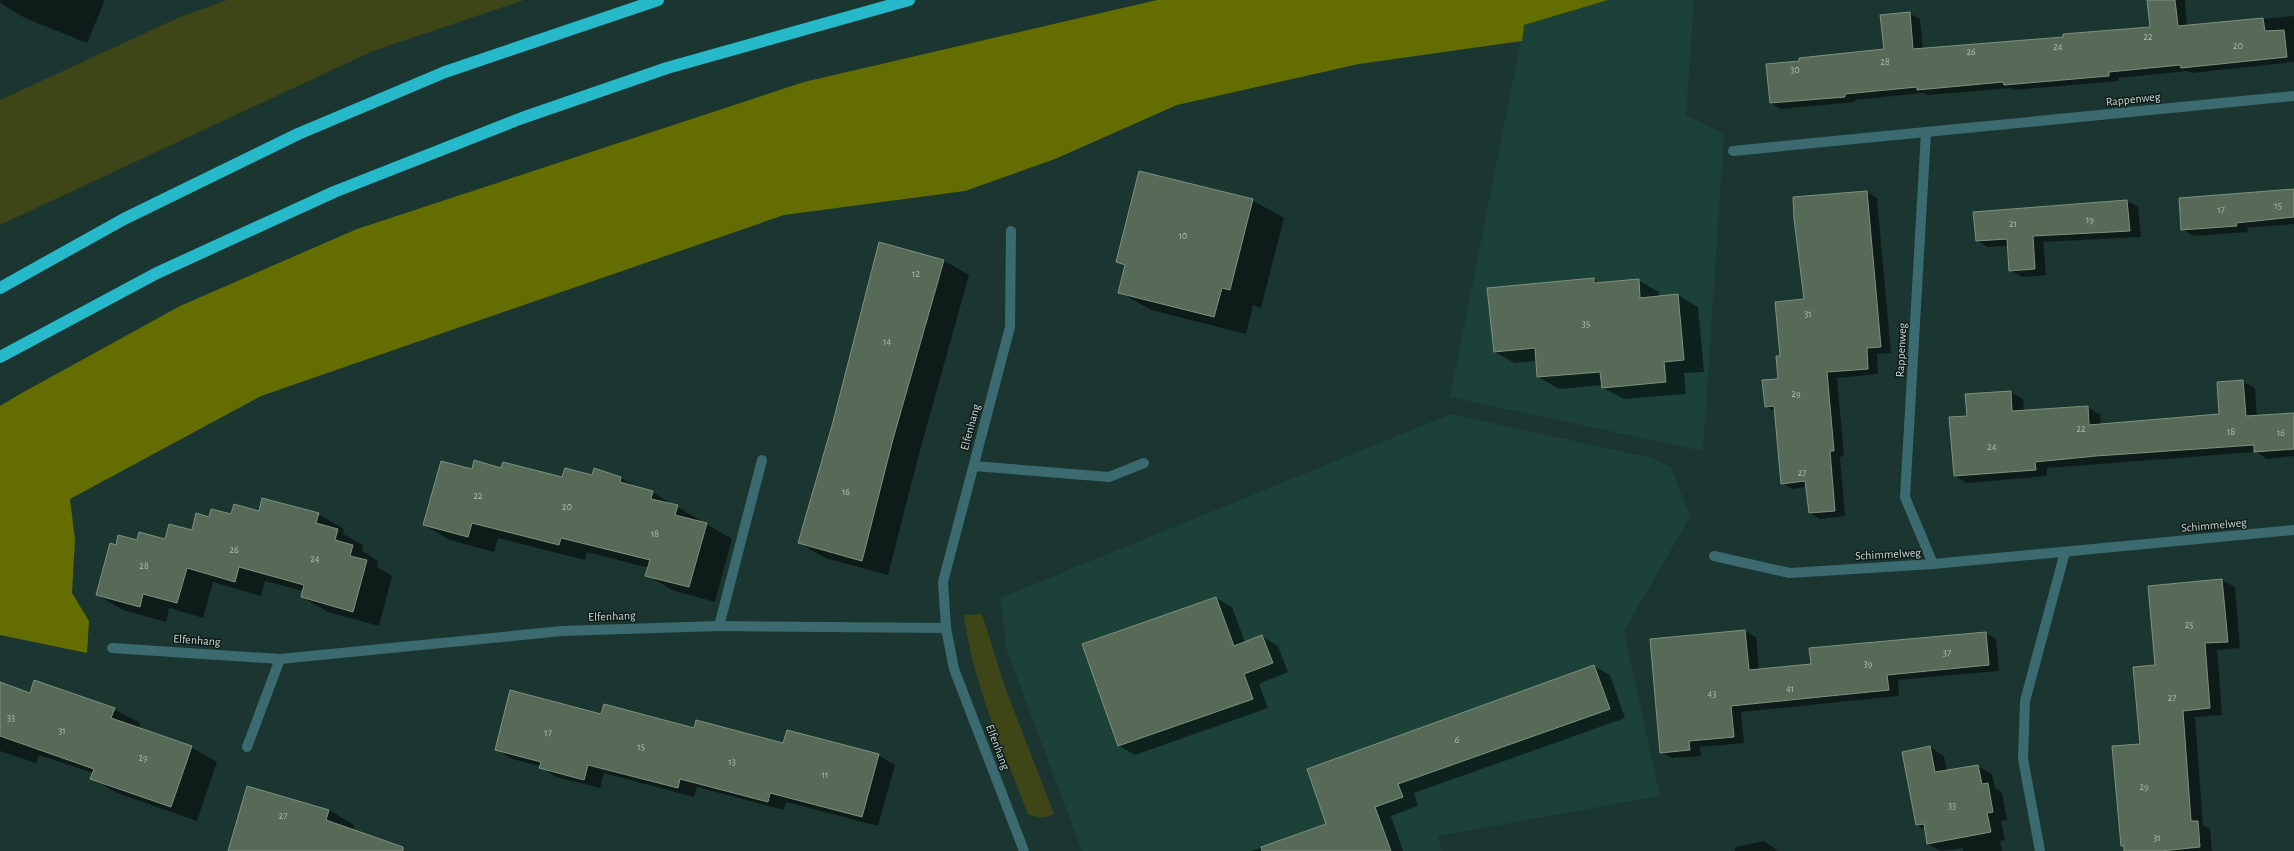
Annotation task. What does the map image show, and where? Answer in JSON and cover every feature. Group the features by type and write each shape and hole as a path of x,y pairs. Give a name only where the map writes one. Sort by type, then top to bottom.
{"highway":[{"path":"0,288 124,219 298,134 445,72 658,0"},
{"path":"0,357 157,273 207,250 334,192 522,118 667,68 909,0"}],"street":[{"name":"Rappenweg","path":"1733,151 2294,96"},
{"name":"Rappenweg","path":"1926,132 1905,497 1933,564"},
{"name":"Elfenhang","path":"1011,231 1010,327 943,582 946,628 954,670 1024,851"},
{"path":"719,626 762,460"},
{"path":"974,466 1109,477 1144,463"},
{"name":"Schimmelweg","path":"1714,556 1790,573 1933,564 2294,530"},
{"path":"2040,851 2023,759 2025,701 2065,552"},
{"name":"Elfenhang","path":"112,648 280,659 562,631 719,626 946,628"},
{"path":"247,747 280,659"}],"shaded area":[{"path":"1608,0 1694,0 1686,115 1724,134 1703,451 1450,397 1524,25"},
{"path":"1451,414 1652,458 1671,467 1690,517 1624,631 1660,796 1438,836 1442,851 1082,851 1007,651 1000,598"}],"green space":[{"path":"227,0 524,0 373,51 0,225 0,100 180,17"},
{"path":"1157,0 1608,0 1524,25 1522,41 1359,64 1177,105 1055,159 965,191 784,215 261,396 70,499 75,540 72,593 89,621 87,653 0,635 0,406 180,306 357,229 804,82"},
{"path":"982,614 1005,687 1054,814 1047,817 1028,814 999,741 982,692 968,641 964,615"}],"building":[{"path":"2147,0 2175,0 2178,26 2263,18 2265,31 2284,30 2287,57 2181,68 2180,65 2109,72 2109,76 2004,85 2003,82 1917,90 1917,87 1845,94 1845,97 1770,103 1766,64 1799,61 1799,58 1884,49 1880,15 1910,12 1913,49 2063,37 2063,34 2150,27"},
{"path":"1139,171 1253,199 1230,290 1222,288 1214,317 1118,293 1125,265 1116,262"},
{"path":"2294,189 2294,217 2236,223 2237,226 2181,230 2179,198"},
{"path":"1867,191 1881,347 1867,348 1868,369 1827,372 1834,451 1830,451 1835,511 1809,513 1805,481 1781,484 1774,406 1765,407 1762,380 1778,379 1776,356 1780,356 1775,302 1804,299 1794,219 1793,197"},
{"path":"2127,200 2130,231 2033,236 2035,269 2009,271 2007,239 1976,241 1973,212"},
{"path":"879,242 944,260 893,439 862,561 798,543 833,422"},
{"path":"1594,278 1594,283 1639,279 1640,298 1678,294 1684,360 1664,362 1666,382 1602,388 1600,372 1537,377 1535,348 1494,352 1487,288"},
{"path":"2243,380 2246,416 2294,413 2294,449 2254,452 2254,445 2096,456 2035,462 2036,470 1954,476 1949,417 1967,416 1965,394 2011,391 2012,411 2088,406 2089,425 2219,414 2217,382"},
{"path":"474,460 501,468 503,462 562,477 565,468 592,475 594,468 621,477 620,482 653,491 651,499 678,505 675,515 707,523 689,587 645,576 650,560 561,538 559,545 472,523 468,537 423,525 441,461 472,469"},
{"path":"262,498 319,513 316,523 338,529 335,540 353,545 350,556 367,560 353,612 301,597 304,585 239,567 235,582 187,568 177,603 143,594 140,607 96,595 110,543 116,545 118,535 137,540 139,532 165,539 169,524 192,530 196,513 209,517 211,509 231,514 234,504 259,511"},
{"path":"2222,579 2228,642 2205,643 2210,708 2183,711 2191,821 2198,821 2200,847 2161,851 2124,851 2124,846 2121,846 2112,746 2140,744 2133,667 2155,665 2148,586"},
{"path":"1216,597 1234,646 1262,635 1273,663 1244,674 1253,699 1118,746 1082,644"},
{"path":"1745,630 1749,670 1811,664 1809,648 1986,632 1989,665 1887,675 1889,690 1731,706 1734,737 1689,741 1690,750 1660,753 1650,639"},
{"path":"1594,665 1610,709 1398,784 1403,797 1375,807 1391,851 1262,851 1261,847 1326,824 1307,769"},
{"path":"34,680 115,708 111,718 192,746 171,807 90,779 94,769 0,736 0,682 30,693"},
{"path":"510,690 601,714 604,704 694,728 696,720 783,743 787,730 879,754 862,817 770,793 768,802 680,779 678,788 588,765 584,780 539,768 541,762 495,750"},
{"path":"1930,746 1935,772 1978,765 1982,784 1988,783 1993,812 1987,813 1991,832 1927,844 1924,824 1916,825 1902,752"},
{"path":"247,786 329,810 326,820 403,847 403,851 228,851"}]}
